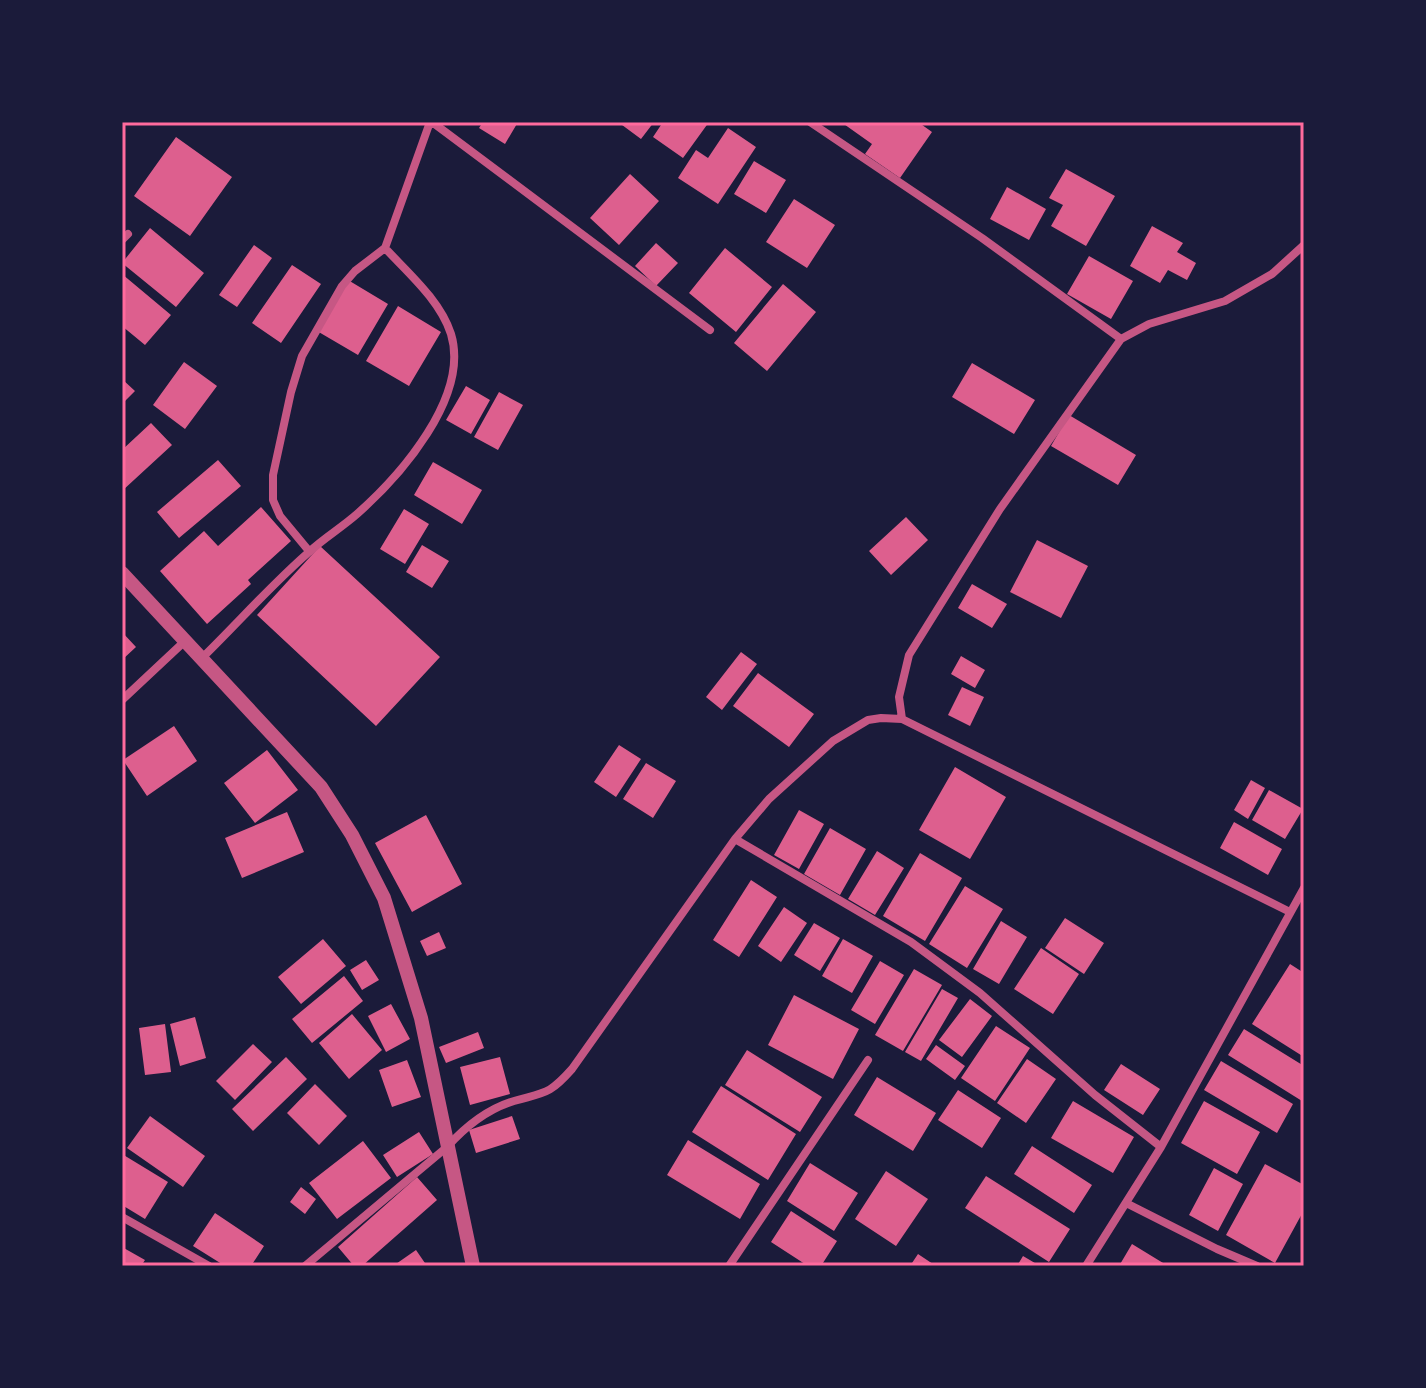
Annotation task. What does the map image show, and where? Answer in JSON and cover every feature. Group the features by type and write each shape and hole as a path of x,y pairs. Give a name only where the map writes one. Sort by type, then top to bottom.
{"street":[{"path":"309,551 280,516 273,500 273,475 291,392 302,356 342,286 355,271 385,248 431,122 710,330"},
{"path":"810,122 982,238 1121,339"},
{"path":"902,719 899,697 909,655 1000,509 1121,339 1149,324 1225,301 1272,274 1304,245"},
{"path":"201,659 309,551 357,514 397,472 426,435 443,406 453,367 451,334 441,313 385,248"},
{"path":"122,573 321,787 358,847 384,898 411,981 443,1112 447,1147 473,1266"},
{"path":"122,700 185,641"},
{"path":"305,1266 447,1147 466,1126 512,1101 533,1098 554,1089 572,1069 735,839 769,799 833,741 868,720 902,719 1290,912"},
{"path":"735,839 911,942 980,993 1095,1095 1161,1147"},
{"path":"1086,1266 1161,1147 1304,888"},
{"path":"729,1266 868,1060"},
{"path":"1126,1203 1257,1266"},
{"path":"122,1217 209,1266"}],"building":[{"path":"483,122 518,122 505,144 479,128"},
{"path":"618,122 654,122 641,139"},
{"path":"663,122 709,122 683,158 653,137"},
{"path":"841,122 918,122 932,132 900,178 865,154 872,144"},
{"path":"728,128 756,147 718,204 678,178 696,150 708,158"},
{"path":"176,137 232,177 190,236 134,196"},
{"path":"754,161 786,180 766,213 734,194"},
{"path":"1066,169 1115,196 1086,246 1051,226 1063,205 1049,198"},
{"path":"630,174 659,201 619,245 590,218"},
{"path":"1007,187 1046,209 1029,240 990,219"},
{"path":"794,199 835,225 807,268 766,242"},
{"path":"1152,226 1183,243 1177,252 1196,263 1187,280 1168,270 1160,283 1130,266"},
{"path":"150,228 204,273 176,307 122,263"},
{"path":"656,243 678,263 656,286 635,266"},
{"path":"254,245 272,258 237,307 219,295"},
{"path":"725,248 772,287 736,332 689,293"},
{"path":"1089,256 1133,281 1111,319 1067,294"},
{"path":"292,265 321,284 281,343 252,323"},
{"path":"122,274 171,315 145,345 122,326"},
{"path":"348,280 388,304 358,355 317,331"},
{"path":"783,284 816,312 767,371 734,343"},
{"path":"398,306 441,332 409,386 366,361"},
{"path":"184,362 217,386 185,429 153,405"},
{"path":"972,363 1035,400 1014,434 952,397"},
{"path":"122,379 135,391 122,404"},
{"path":"466,386 490,400 471,434 446,420"},
{"path":"499,392 523,405 498,450 474,437"},
{"path":"1069,415 1136,455 1118,485 1051,446"},
{"path":"151,423 172,445 122,491 122,450"},
{"path":"218,460 241,486 179,538 157,512"},
{"path":"433,462 482,490 462,524 414,495"},
{"path":"261,507 291,541 248,580 251,584 207,624 160,571 204,531 218,546"},
{"path":"404,509 429,524 405,564 380,549"},
{"path":"906,517 928,540 891,575 869,551"},
{"path":"1037,540 1088,566 1061,618 1010,592"},
{"path":"422,545 449,561 432,588 406,572"},
{"path":"320,546 440,657 376,726 257,615"},
{"path":"972,584 1007,604 992,628 958,608"},
{"path":"122,632 136,647 122,660"},
{"path":"741,652 757,664 722,710 706,697"},
{"path":"961,656 985,670 975,688 951,674"},
{"path":"758,673 814,714 789,747 733,706"},
{"path":"962,687 984,697 970,726 948,715"},
{"path":"174,726 197,761 147,796 123,760"},
{"path":"619,745 641,759 616,797 594,782"},
{"path":"267,750 298,790 255,823 224,783"},
{"path":"646,763 676,781 653,818 623,799"},
{"path":"955,767 1006,797 970,859 919,830"},
{"path":"1251,780 1265,788 1248,819 1234,810"},
{"path":"1269,790 1303,809 1285,839 1252,820"},
{"path":"799,810 824,824 799,869 774,855"},
{"path":"287,812 304,852 242,878 225,838"},
{"path":"426,815 462,884 412,912 375,843"},
{"path":"1234,822 1282,849 1268,875 1220,848"},
{"path":"830,828 866,849 840,895 804,874"},
{"path":"877,851 904,868 875,915 848,899"},
{"path":"920,853 962,878 925,941 883,916"},
{"path":"751,880 777,897 739,957 713,940"},
{"path":"965,886 1003,909 967,968 929,944"},
{"path":"784,907 807,923 781,962 758,946"},
{"path":"1065,918 1104,943 1084,974 1045,948"},
{"path":"1001,921 1027,937 999,984 973,969"},
{"path":"814,923 840,938 820,971 794,955"},
{"path":"439,932 446,948 427,956 420,941"},
{"path":"323,939 346,966 301,1004 278,977"},
{"path":"843,939 873,956 852,993 822,976"},
{"path":"1041,948 1079,974 1053,1014 1014,989"},
{"path":"366,960 379,980 362,990 350,970"},
{"path":"880,961 904,975 875,1024 851,1010"},
{"path":"1290,964 1304,973 1304,1057 1252,1024"},
{"path":"914,969 942,985 903,1051 875,1035"},
{"path":"344,976 363,1001 312,1043 292,1019"},
{"path":"942,989 958,998 921,1061 905,1052"},
{"path":"794,995 859,1029 833,1079 768,1045"},
{"path":"970,999 992,1016 962,1057 939,1040"},
{"path":"391,1004 410,1039 386,1052 368,1016"},
{"path":"352,1014 382,1050 349,1079 319,1043"},
{"path":"195,1017 206,1058 180,1066 170,1024"},
{"path":"165,1024 171,1072 145,1075 139,1028"},
{"path":"996,1026 1030,1048 995,1101 961,1078"},
{"path":"1244,1029 1304,1066 1302,1101 1228,1055"},
{"path":"478,1032 484,1048 446,1063 439,1047"},
{"path":"253,1044 272,1062 235,1100 216,1081"},
{"path":"936,1045 965,1066 955,1080 926,1059"},
{"path":"747,1050 822,1097 800,1132 725,1085"},
{"path":"286,1057 307,1079 253,1131 232,1109"},
{"path":"500,1057 510,1094 470,1105 460,1067"},
{"path":"1027,1059 1056,1079 1026,1123 997,1103"},
{"path":"407,1060 421,1097 392,1107 379,1070"},
{"path":"1221,1061 1293,1104 1277,1133 1204,1090"},
{"path":"1121,1064 1160,1089 1143,1115 1104,1090"},
{"path":"877,1077 936,1113 913,1151 854,1115"},
{"path":"315,1084 347,1116 319,1145 287,1113"},
{"path":"721,1086 796,1134 768,1180 692,1132"},
{"path":"958,1090 1001,1118 982,1148 938,1120"},
{"path":"1073,1101 1134,1137 1113,1173 1051,1138"},
{"path":"1204,1101 1260,1132 1237,1174 1181,1143"},
{"path":"150,1116 205,1156 183,1187 127,1148"},
{"path":"512,1116 520,1139 476,1153 469,1130"},
{"path":"419,1132 433,1154 397,1177 383,1155"},
{"path":"688,1140 760,1184 740,1219 667,1175"},
{"path":"363,1141 391,1178 337,1219 309,1183"},
{"path":"1032,1146 1092,1185 1074,1213 1014,1174"},
{"path":"122,1154 168,1182 145,1219 122,1205"},
{"path":"810,1163 858,1193 834,1231 787,1201"},
{"path":"1265,1164 1304,1185 1304,1210 1275,1263 1226,1235"},
{"path":"1214,1168 1243,1184 1218,1231 1189,1215"},
{"path":"886,1171 928,1199 896,1246 855,1219"},
{"path":"986,1176 1070,1229 1049,1262 965,1208"},
{"path":"417,1177 437,1200 362,1266 354,1266 338,1247"},
{"path":"301,1187 316,1199 305,1214 290,1202"},
{"path":"791,1211 837,1241 821,1266 808,1266 771,1242"},
{"path":"215,1213 264,1246 251,1266 225,1266 193,1246"},
{"path":"1132,1244 1168,1266 1119,1266"},
{"path":"122,1247 145,1260 141,1266 122,1266"},
{"path":"416,1250 427,1266 393,1266"},
{"path":"918,1254 936,1266 910,1266"},
{"path":"1023,1256 1040,1266 1017,1266"}]}
